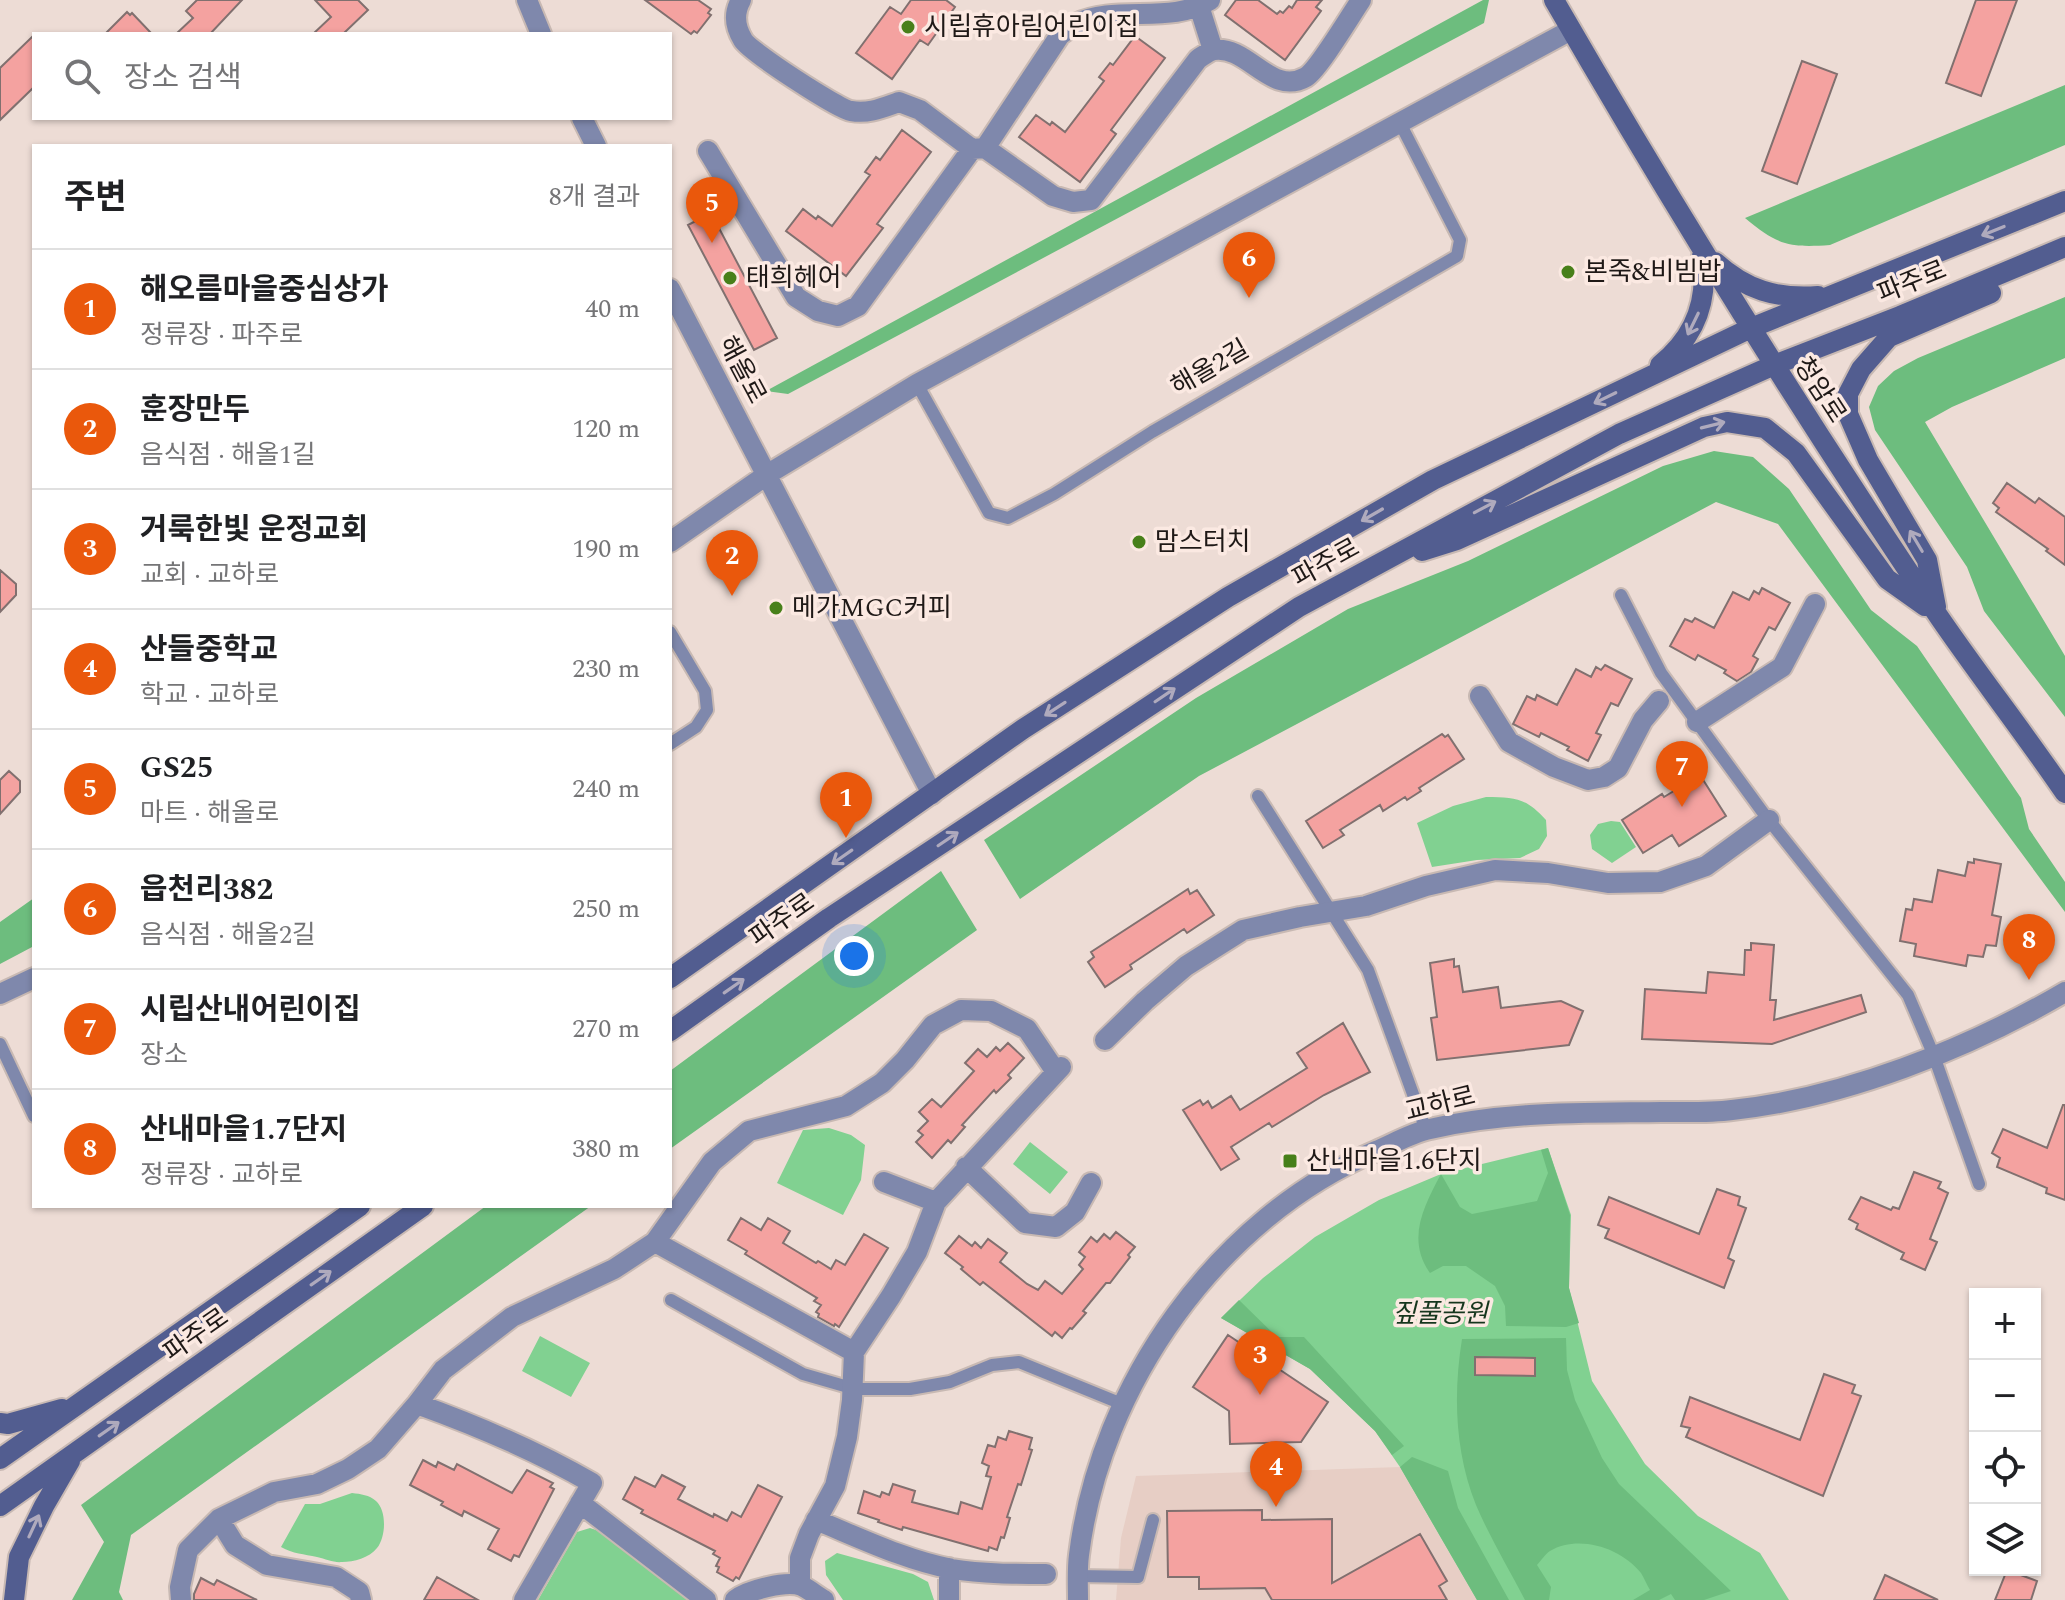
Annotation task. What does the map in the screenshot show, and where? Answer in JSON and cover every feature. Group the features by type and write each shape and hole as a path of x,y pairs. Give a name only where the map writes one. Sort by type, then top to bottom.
{"main road":[{"name":"청암로","path":"1554,0 1774,365 1937,615 2065,793"},
{"name":"파주로","path":"672,977 1023,729 1228,597 1433,480 1751,328 2065,201"},
{"name":"파주로","path":"672,1030 842,909 1299,607 1619,434 1774,365 2065,247"},
{"path":"1701,248 1740,281 1762,292 1789,297 1817,296 1851,288"},
{"path":"1638,382 1672,355 1690,331 1702,303 1705,276 1701,248"},
{"path":"1937,615 1927,560 1868,460 1848,414 1848,394 1861,369 1889,337 2065,260"},
{"path":"1383,562 1457,540 1704,427 1727,422 1765,428 1796,453 1887,579 1937,615"},
{"name":"파주로","path":"0,1459 357,1208"},
{"name":"파주로","path":"0,1506 420,1208"},
{"path":"0,1423 8,1424 77,1405"},
{"path":"14,1600 19,1557 74,1454"}],"street":[{"path":"527,0 540,32"},
{"path":"741,0 735,23 745,44 798,81 848,111 871,113 899,102 920,110 1053,196 1073,202 1091,200 1198,59 1213,50 1236,52 1268,76 1288,82 1307,76 1361,0"},
{"path":"708,151 796,297 818,311 838,316 858,306 1060,35 1075,24 1098,17 1188,10 1205,3 1213,50"},
{"path":"672,541 768,474 917,384 1571,30"},
{"path":"583,120 595,144"},
{"name":"해올로","path":"672,293 932,794"},
{"path":"1697,722 1782,667 1815,604"},
{"path":"1480,696 1509,742 1554,767 1588,780 1604,777 1618,768 1643,720 1659,701"},
{"path":"1105,1040 1186,966 1243,930 1366,906 1426,886 1495,870 1548,873 1608,883 1660,882 1706,866 1769,820"},
{"path":"0,994 32,979"},
{"name":"교하로","path":"1078,1600 1079,1555 1091,1496 1109,1436 1140,1369 1191,1294 1217,1265 1281,1205 1346,1164 1426,1130 1486,1118 1527,1114 1731,1111 1808,1097 1934,1056 2029,1014 2065,992"},
{"path":"181,1600 180,1587 188,1550 219,1519 274,1492 317,1484 348,1469 378,1449 443,1370 512,1317 614,1269 655,1242 712,1162 749,1131 846,1106 882,1083 933,1025 961,1010 991,1011 1027,1029 1058,1070 936,1202 917,1252 854,1352 847,1437 835,1486 800,1558 800,1585"},
{"path":"966,1167 1025,1223 1056,1227 1075,1212 1091,1183"},
{"path":"884,1182 936,1202"},
{"path":"655,1242 854,1352"},
{"path":"417,1404 484,1429 548,1458 592,1483 524,1600"},
{"path":"580,1503 706,1600"},
{"path":"219,1519 235,1545 267,1565 336,1577 359,1592 361,1600"},
{"path":"816,1520 888,1550 949,1568 994,1574 1046,1574"},
{"path":"949,1568 949,1600"},
{"path":"735,1600 767,1587 800,1585 824,1600"}],"lane":[{"name":"해올2길","path":"917,384 989,513 1008,518 1054,494 1152,432 1457,256 1460,240 1400,123"},
{"path":"1621,595 1661,673 1769,820 1908,995 1934,1056 1979,1184"},
{"path":"672,635 705,691 707,710 696,727 672,743"},
{"path":"1258,796 1368,970 1426,1130"},
{"path":"0,1044 32,1112"},
{"path":"671,1300 803,1374 853,1388 910,1389 950,1382 992,1365 1019,1362 1122,1404"},
{"path":"1078,1576 1138,1577 1153,1520"}],"shaded area":[{"path":"1400,1467 1477,1600 1116,1600 1121,1538 1136,1476"}],"green space":[{"path":"1483,0 1489,0 1484,23 788,394 766,391"},
{"path":"2065,85 2065,145 1830,245 1784,243 1745,218"},
{"path":"2065,297 2065,358 1952,407 1925,422 2065,656 2065,717 1984,611 1967,567 1875,430 1869,407 1878,386 1894,371"},
{"path":"1714,451 1753,457 1789,489 1871,610 1917,646 2021,798 2029,829 2065,882 2065,912 1778,524 1716,502 1199,776 1020,899 984,840 1196,698 1348,609 1468,561 1663,466"},
{"path":"1486,797 1519,800 1539,813 1546,820 1547,836 1539,849 1520,858 1432,867 1417,823 1453,806"},
{"path":"1620,822 1636,847 1612,863 1592,849 1590,835 1598,824"},
{"path":"941,871 977,930 672,1148 672,1070"},
{"path":"32,899 32,947 0,964 0,922"},
{"path":"829,1128 851,1135 865,1145 861,1180 843,1215 777,1183 803,1130"},
{"path":"1030,1142 1068,1172 1050,1194 1013,1164"},
{"name":"짚풀공원","path":"1548,1148 1571,1215 1569,1288 1592,1381 1645,1464 1698,1516 1760,1553 1789,1600 1477,1600 1400,1467 1375,1431 1310,1369 1221,1318 1263,1278 1315,1237 1379,1200 1441,1174"},
{"path":"1548,1148 1570,1215 1569,1288 1579,1323 1566,1327 1506,1326 1505,1306 1495,1286 1466,1266 1443,1266 1430,1273 1419,1248 1420,1223 1441,1174 1460,1207 1472,1214 1537,1201 1548,1173 1541,1150"},
{"path":"483,1208 588,1208 131,1535 119,1592 123,1600 72,1600 104,1542 81,1505"},
{"path":"1239,1300 1277,1337 1304,1337 1404,1446 1392,1455 1375,1431 1310,1369 1221,1318"},
{"path":"540,1336 590,1363 571,1397 522,1371"},
{"path":"1566,1338 1567,1370 1575,1400 1602,1458 1619,1484 1731,1591 1704,1600 1675,1600 1671,1594 1659,1600 1633,1600 1650,1590 1633,1564 1599,1546 1574,1544 1550,1551 1537,1565 1551,1587 1549,1600 1525,1600 1481,1517 1464,1465 1457,1402 1462,1339"},
{"path":"1412,1457 1448,1471 1458,1508 1509,1600 1477,1600 1400,1467"},
{"path":"352,1493 373,1499 382,1511 382,1537 370,1554 356,1560 336,1562 281,1547 305,1504 320,1504"},
{"path":"590,1528 602,1532 691,1600 538,1600 577,1532"},
{"path":"837,1553 913,1574 928,1582 934,1600 843,1600 826,1575 825,1561"}],"building":[{"path":"197,0 242,0 212,32 178,32 193,18 186,11"},
{"path":"315,0 358,0 368,10 345,32 315,32 331,17"},
{"path":"645,0 698,0 711,9 708,13 711,15 697,33 694,31 691,34"},
{"name":"시립휴아림어린이집","path":"911,0 946,0 955,7 928,45 920,40 892,79 856,53 890,7 901,14"},
{"path":"1236,0 1258,0 1277,14 1280,11 1283,13 1289,6 1292,8 1297,0 1322,0 1316,7 1321,11 1285,60 1225,15"},
{"path":"1976,0 2017,0 1981,96 1946,83"},
{"path":"127,12 132,13 150,32 107,32"},
{"path":"1135,36 1165,58 1111,130 1116,134 1080,182 1019,137 1036,115 1065,132 1104,81 1099,77 1110,63 1113,65"},
{"path":"32,37 32,89 0,120 0,68"},
{"path":"1802,61 1837,74 1797,184 1762,171"},
{"path":"902,130 931,152 877,224 883,228 846,276 786,231 803,209 832,226 870,175 865,172 876,157 880,160"},
{"path":"711,213 777,338 754,350 688,225"},
{"path":"2007,483 2035,503 2039,498 2065,517 2065,565 1996,512 1999,508 1993,503"},
{"path":"0,570 16,584 16,595 0,612"},
{"path":"1762,588 1790,603 1775,630 1769,627 1753,656 1758,659 1751,672 1737,681 1724,673 1726,670 1698,655 1695,660 1670,646 1685,619 1692,622 1695,618 1714,628 1733,592 1749,600 1754,591 1759,594"},
{"path":"1605,665 1632,679 1618,706 1611,703 1596,733 1601,735 1588,761 1541,733 1539,737 1513,724 1527,696 1535,700 1537,695 1557,705 1576,669 1591,677 1596,667 1601,670"},
{"path":"1442,734 1445,737 1448,735 1464,759 1419,788 1421,791 1407,800 1405,797 1383,811 1380,805 1340,830 1344,835 1323,848 1306,821"},
{"path":"9,771 20,781 20,792 0,814 0,780"},
{"path":"1700,775 1726,816 1679,846 1672,835 1643,853 1622,820 1662,794 1664,797"},
{"path":"1974,859 2001,864 1992,915 2001,917 1996,946 1986,945 1983,957 1968,955 1966,966 1914,956 1916,944 1900,941 1906,909 1912,910 1914,899 1932,902 1938,870 1965,876 1968,862 1974,863"},
{"path":"1188,889 1190,894 1197,890 1214,915 1187,933 1184,929 1130,965 1132,969 1105,987 1088,962 1094,957 1091,952"},
{"path":"1751,943 1774,945 1770,1000 1776,1000 1774,1020 1861,995 1866,1012 1772,1044 1642,1039 1645,989 1706,993 1708,972 1744,975 1745,950 1751,950"},
{"path":"1454,959 1454,967 1459,966 1463,992 1498,987 1501,1008 1561,1001 1583,1011 1569,1045 1437,1060 1431,1018 1437,1017 1430,963"},
{"path":"1343,1023 1370,1072 1324,1095 1272,1127 1269,1123 1231,1147 1239,1159 1221,1170 1183,1110 1200,1100 1203,1105 1208,1101 1212,1108 1231,1096 1240,1110 1307,1068 1297,1053"},
{"path":"1008,1043 1024,1058 1008,1075 1011,1078 996,1093 994,1090 962,1125 965,1127 951,1143 948,1140 932,1158 916,1142 923,1135 918,1131 928,1121 919,1112 932,1099 941,1107 974,1071 965,1063 978,1049 987,1057 996,1047 1000,1051"},
{"path":"2063,1105 2065,1200 2046,1193 2047,1188 1997,1167 2000,1158 1992,1153 2003,1129 2047,1148"},
{"path":"1914,1172 1941,1182 1938,1188 1948,1193 1930,1239 1937,1242 1925,1270 1901,1259 1904,1253 1856,1229 1858,1224 1849,1219 1861,1197 1891,1210 1893,1207 1899,1209"},
{"path":"1717,1189 1740,1197 1738,1205 1746,1208 1728,1258 1734,1261 1724,1288 1605,1238 1609,1229 1598,1225 1609,1197 1699,1234"},
{"path":"741,1218 761,1230 768,1218 790,1231 783,1243 831,1269 836,1260 845,1265 864,1234 888,1248 839,1327 834,1326 818,1317 816,1312 821,1305 814,1301 817,1298 745,1254 747,1251 728,1240"},
{"path":"1116,1232 1135,1247 1128,1255 1130,1257 1062,1338 1055,1332 1052,1336 983,1282 980,1285 945,1253 959,1236 972,1246 975,1242 981,1248 988,1239 1007,1253 1000,1262 1027,1284 1038,1290 1045,1281 1062,1294 1083,1269 1079,1265 1085,1257 1079,1252 1091,1237 1097,1242 1104,1234 1110,1239"},
{"path":"1228,1335 1328,1402 1301,1442 1230,1444 1229,1411 1193,1387"},
{"path":"1475,1357 1535,1358 1535,1376 1475,1375"},
{"path":"1824,1374 1855,1385 1852,1393 1861,1396 1823,1496 1686,1437 1690,1428 1681,1426 1690,1397 1800,1440"},
{"path":"1009,1431 1032,1438 1029,1449 1032,1450 1007,1517 1010,1518 1004,1538 1001,1537 997,1550 989,1547 988,1551 903,1527 902,1530 858,1513 864,1491 880,1497 882,1492 889,1495 893,1484 915,1491 912,1502 958,1514 961,1502 982,1509 991,1477 986,1476 989,1466 982,1463 988,1445 995,1447 998,1437 1006,1440"},
{"path":"423,1460 436,1467 438,1462 454,1470 457,1464 512,1493 527,1470 553,1483 550,1487 554,1489 519,1557 514,1555 511,1561 488,1549 499,1529 464,1511 462,1516 410,1485"},
{"path":"662,1475 685,1487 678,1499 727,1521 732,1512 741,1517 758,1485 782,1497 739,1579 736,1577 733,1581 717,1572 720,1558 713,1554 715,1551 641,1513 643,1510 623,1499 635,1477 655,1487"},
{"path":"1262,1510 1262,1520 1332,1519 1332,1583 1420,1534 1447,1581 1439,1586 1447,1600 1272,1600 1265,1588 1199,1589 1199,1577 1168,1577 1167,1511"},
{"path":"1885,1575 1938,1600 1874,1600"},
{"path":"2005,1576 2023,1576 2037,1581 2031,1600 1995,1600"},
{"path":"437,1577 478,1600 424,1600"},
{"path":"201,1578 214,1585 217,1580 257,1600 194,1600"}],"place":[{"name":"시립휴아림어린이집","path":"908,27"},
{"name":"GS25","path":"712,243"},
{"name":"본죽&비빔밥","path":"1568,272"},
{"name":"태희헤어","path":"730,278"},
{"name":"읍천리382","path":"1249,298"},
{"name":"맘스터치","path":"1139,542"},
{"name":"훈장만두","path":"732,596"},
{"name":"메가MGC커피","path":"776,608"},
{"name":"시립산내어린이집","path":"1682,807"},
{"name":"해오름마을중심상가","path":"846,838"},
{"name":"산내마을1.7단지","path":"2029,980"},
{"name":"산내마을1.6단지","path":"1290,1161"},
{"name":"거룩한빛 운정교회","path":"1260,1395"},
{"name":"산들중학교","path":"1276,1507"}]}
